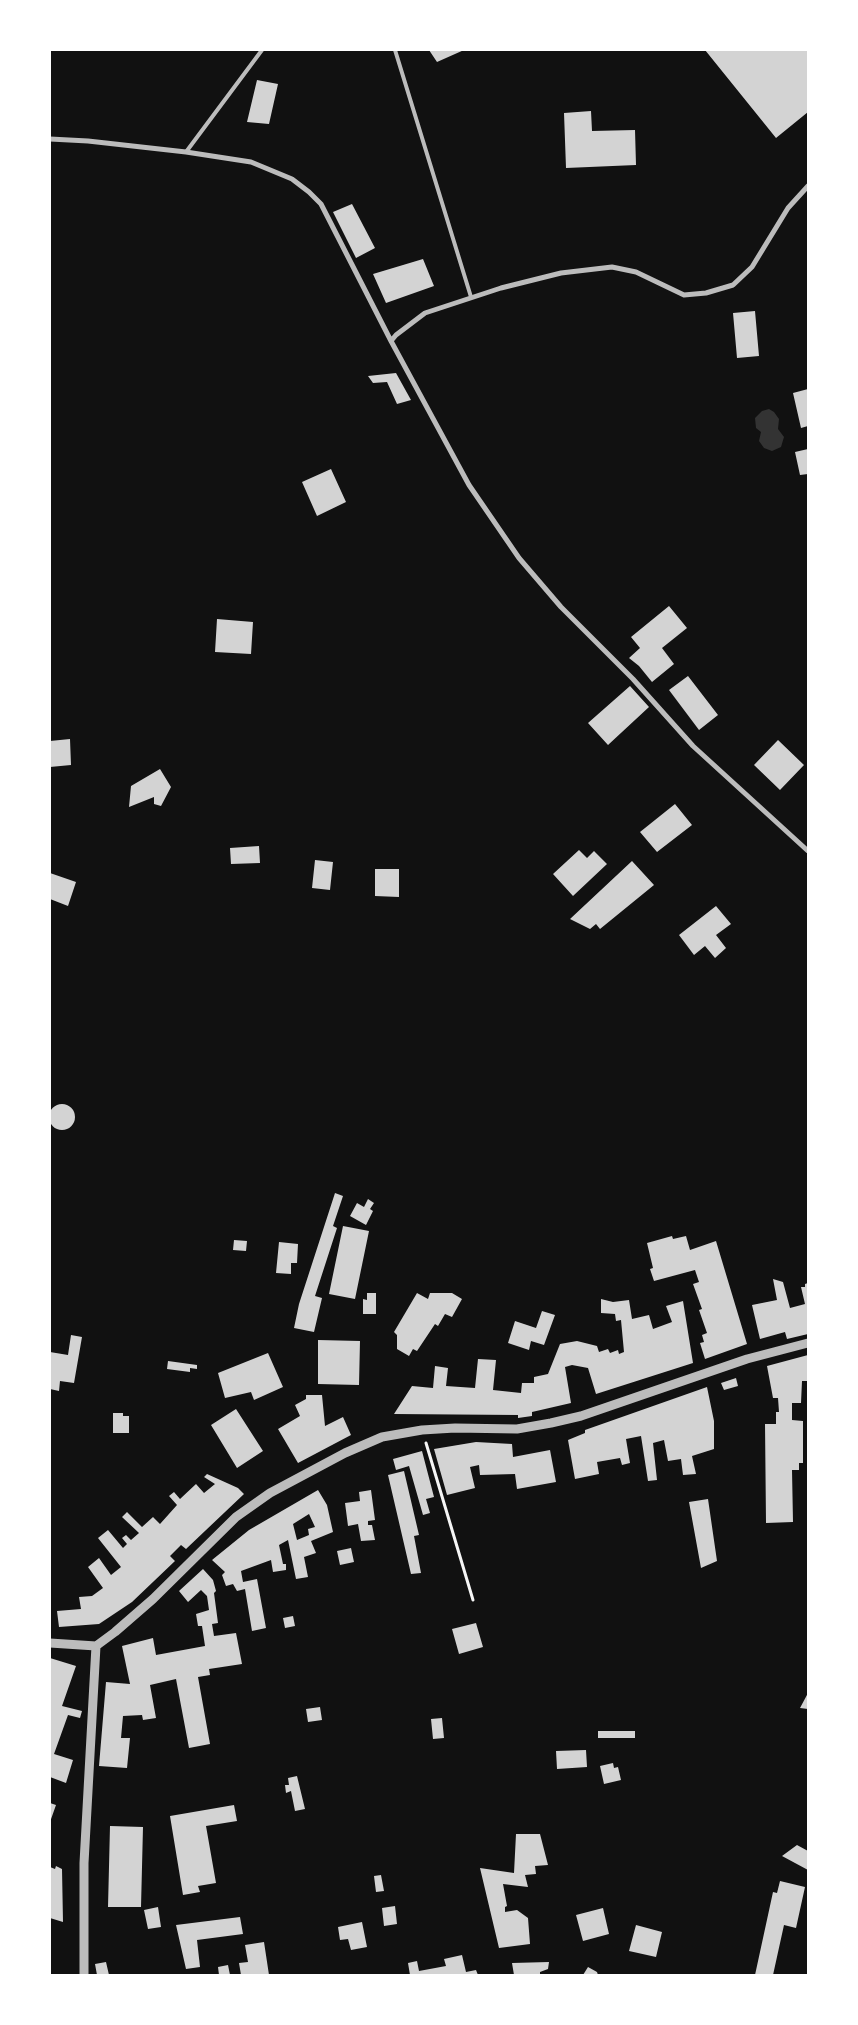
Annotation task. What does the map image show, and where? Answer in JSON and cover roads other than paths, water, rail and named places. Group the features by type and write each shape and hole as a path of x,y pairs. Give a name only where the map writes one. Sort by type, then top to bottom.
{"street":[{"path":"50,139 88,141 186,152 251,162 292,179 309,192 321,204 391,341 469,485 519,558 561,607 633,679 693,746 808,851"},
{"path":"391,341 425,313 471,297 551,275 612,267 636,272 684,296 706,293 733,285 752,267 788,208 808,186"},
{"path":"50,1643 96,1646 153,1599 236,1517 270,1493 345,1453 382,1437 422,1430 455,1428 517,1429 551,1423 582,1416 747,1360 808,1343"},
{"path":"84,1975 84,1863 96,1646"}],"lane":[{"path":"186,152 262,50"},
{"path":"395,50 471,297"}]}
